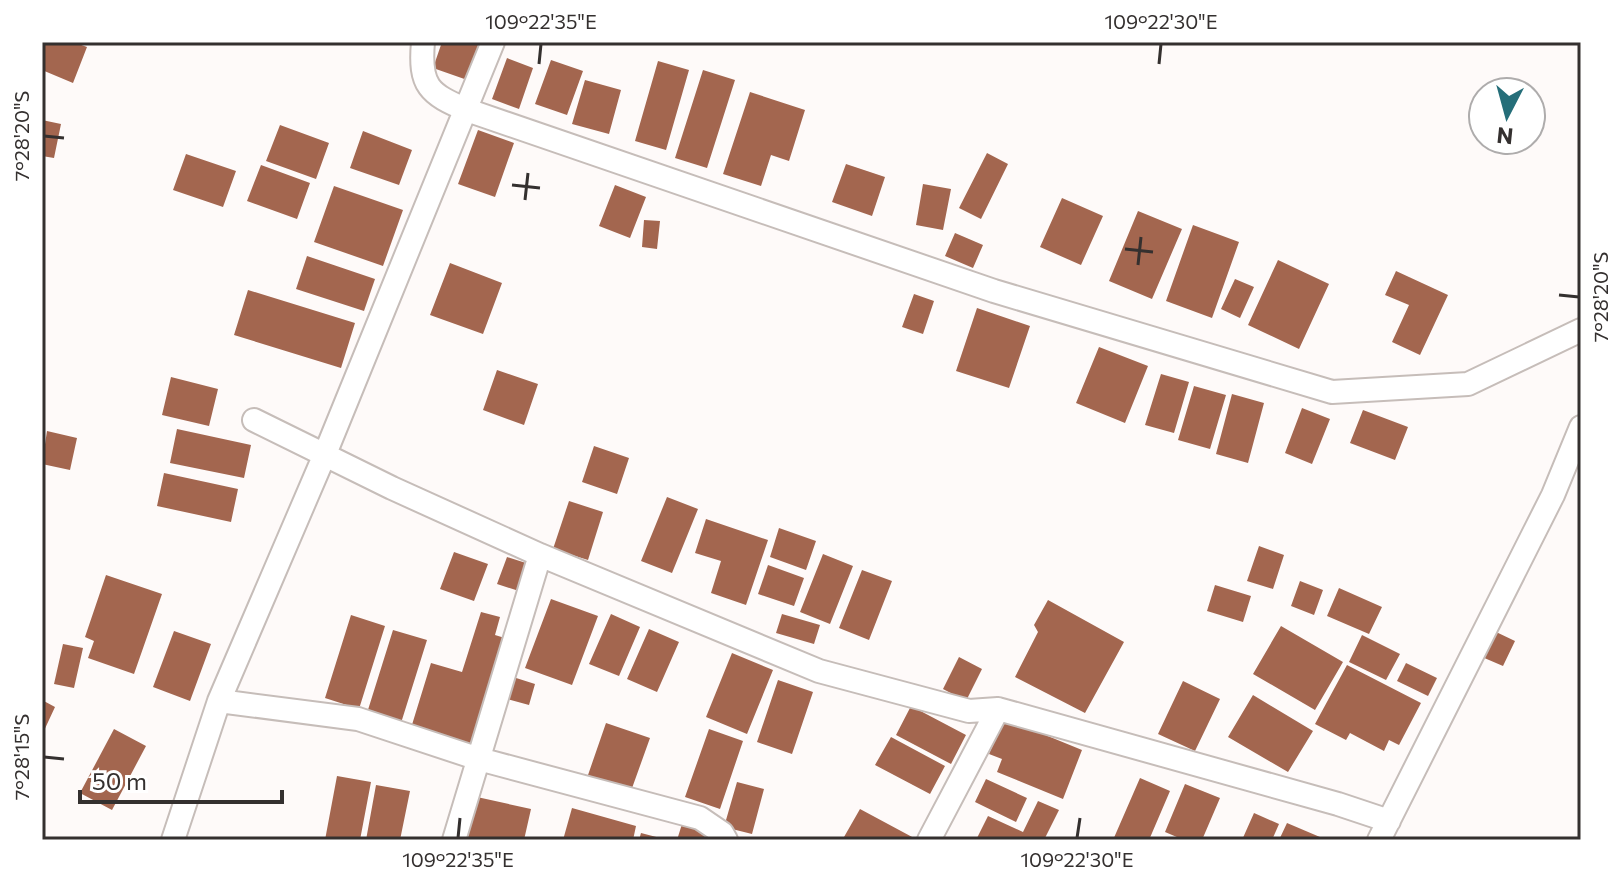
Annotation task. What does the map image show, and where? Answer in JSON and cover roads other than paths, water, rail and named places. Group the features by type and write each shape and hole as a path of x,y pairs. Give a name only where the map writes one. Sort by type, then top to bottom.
{"street":[{"path":"423,42 424,73 429,88 440,98 467,110 994,291 1332,392 1468,384 1581,330"},
{"path":"173,840 219,701 325,454 493,42"},
{"path":"254,420 392,488 540,555 819,671 969,711 998,709 1338,804 1384,831 1553,495 1581,427"},
{"path":"454,840 540,555"},
{"path":"219,701 358,719 479,759 700,818 722,833 726,840"},
{"path":"929,840 998,709"}]}
